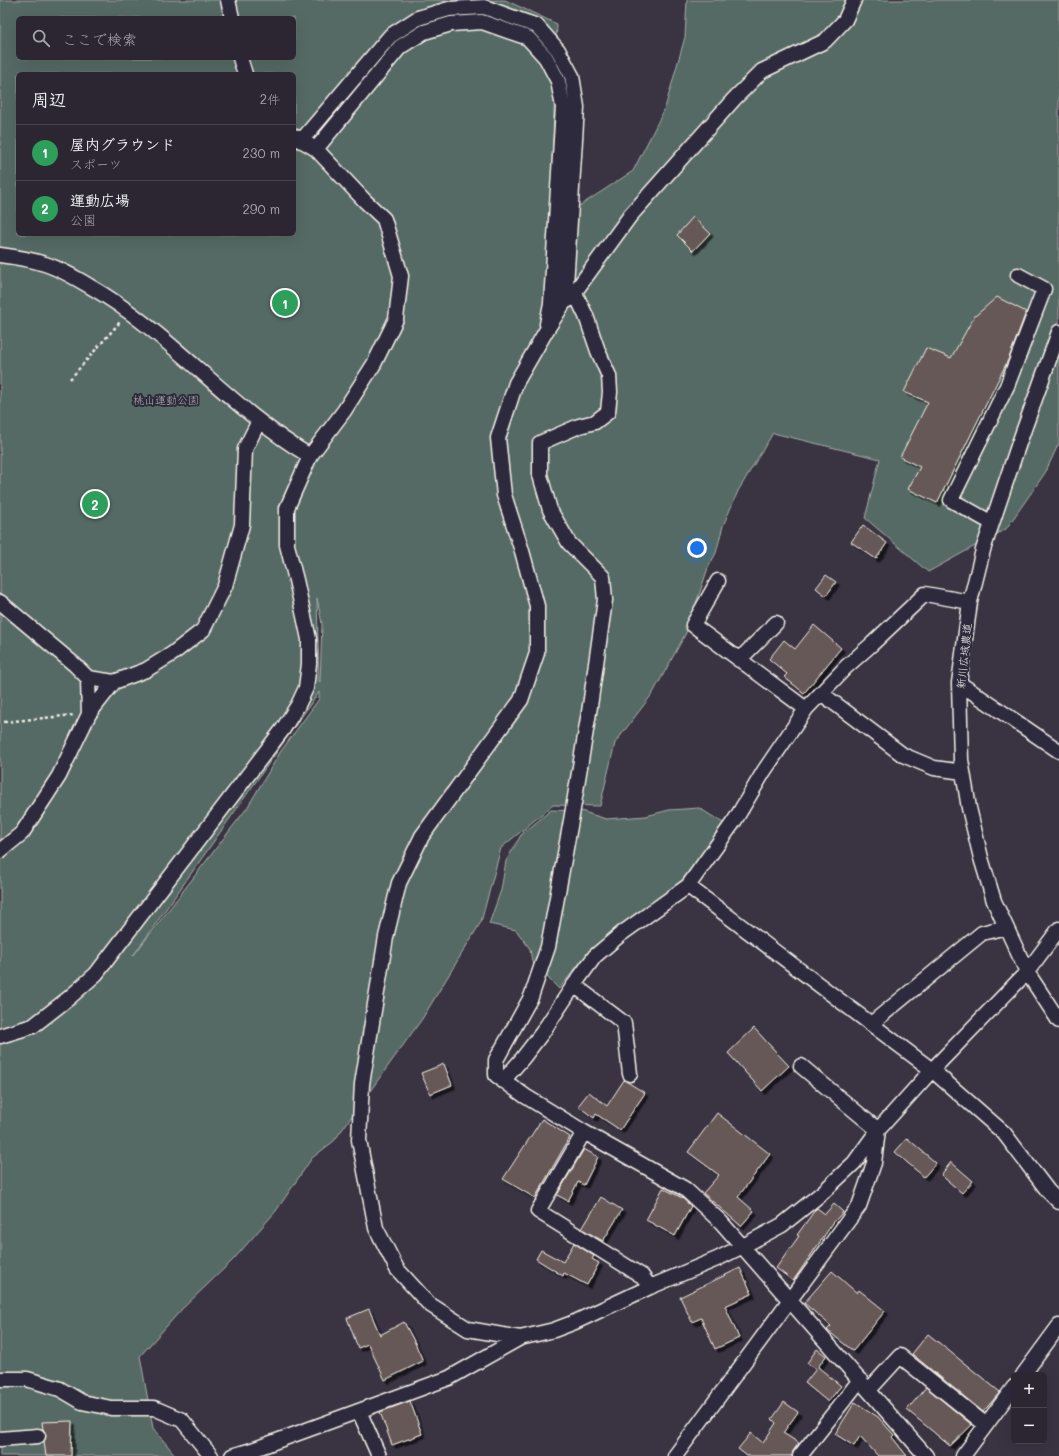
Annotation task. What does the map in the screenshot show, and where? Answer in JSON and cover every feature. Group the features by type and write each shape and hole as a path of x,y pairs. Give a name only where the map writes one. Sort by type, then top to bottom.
{"street":[{"path":"228,0 232,16"},
{"path":"546,331 630,216 734,99 762,71 825,42 845,20 854,0"},
{"path":"482,22 484,4"},
{"path":"0,1036 33,1026 69,998 96,974 283,729 298,706 306,688 309,664 309,639 287,545 287,508 310,456 344,411 374,364 396,319 400,276 384,218 365,201 316,149 297,139 390,36 418,18 449,9 484,4 537,26 558,50 572,76 577,107 565,301 516,383 498,438 504,495 522,551 537,606 537,653 521,700 422,836 399,883 386,937 362,1084 359,1140 376,1228 397,1269 429,1304 468,1329 520,1338"},
{"path":"316,149 400,47 424,32 451,24 482,22 528,38 546,58 558,81 563,107 551,303 546,331"},
{"path":"241,60 244,72"},
{"path":"0,255 45,264 73,276 130,311 259,421 286,442 310,456"},
{"path":"992,523 951,500 1007,386 1044,289 1018,275"},
{"path":"575,293 586,316 598,351 609,376 610,392 608,412 595,422 579,426 540,443 540,475 550,510 569,542 603,577 605,600 580,768 548,947 531,997 496,1060 496,1075 524,1096 684,1189 721,1222 743,1246 926,1456"},
{"name":"新川広域農道","path":"1059,332 983,550 970,602 959,683 961,760 969,808 981,858 994,901 1027,972 1059,1021"},
{"path":"0,602 75,664 88,678 114,682 146,670 172,654 203,630 225,586 242,525 245,449 259,421"},
{"path":"718,581 693,626 806,709"},
{"path":"503,1081 542,1033 595,956 621,934 688,886 735,820 764,771 806,709 846,667 925,594 970,602"},
{"path":"739,660 776,623"},
{"path":"88,678 89,714"},
{"path":"0,851 22,833 59,776 89,714 114,682"},
{"path":"959,683 1059,751"},
{"path":"821,693 903,755 934,768 963,772"},
{"path":"688,886 932,1070 1004,1133 1048,1191 1059,1202"},
{"path":"871,1024 982,934 1006,927"},
{"path":"232,1456 449,1378 520,1338 554,1330 743,1246 782,1225 822,1193 854,1163 878,1130 932,1070 1027,972 1059,929"},
{"path":"574,985 624,1023 630,1074"},
{"path":"801,1066 878,1130"},
{"path":"675,1456 859,1206 874,1163 878,1130"},
{"path":"584,1132 538,1211 642,1276 650,1287"},
{"path":"1025,1372 1059,1326"},
{"path":"800,1456 864,1385 900,1356 986,1425"},
{"path":"0,1379 27,1379 60,1389 82,1402 111,1408 154,1408 182,1420 211,1456"},
{"path":"963,1456 1011,1391"},
{"path":"359,1411 379,1456"},
{"path":"0,1439 38,1436"}],"path":[{"path":"70,379 130,311"},
{"path":"4,722 89,714"}],"green space":[{"name":"桃山運動公園","path":"0,0 505,0 557,24 550,225 633,171 665,108 685,37 687,0 1059,0 1059,443 1045,473 1006,529 928,572 865,518 880,459 773,433 738,491 723,526 716,553 708,568 686,633 653,693 615,743 600,806 553,805 501,848 481,922 422,1019 334,1141 312,1158 276,1211 233,1260 182,1309 140,1356 153,1428 176,1456 0,1456","holes":["317,598 322,624 320,682 319,681","319,692 319,699 281,751 247,808 133,956"]},
{"path":"699,808 725,824 682,880 602,941 583,959 559,989 532,962 530,949 516,930 489,924 501,890 506,861 521,835 551,810 581,811 606,819 646,816 669,810"}],"building":[{"path":"693,217 710,233 693,251 677,235"},
{"path":"997,297 1026,312 1009,358 937,503 908,489 920,467 900,457 928,402 904,392 926,348 951,358 974,317"},
{"path":"863,525 887,543 876,559 851,542"},
{"path":"826,575 836,582 826,596 816,588"},
{"path":"814,625 841,648 804,693 784,677 787,674 769,659 784,640 795,649"},
{"path":"754,1028 789,1066 762,1091 728,1053"},
{"path":"444,1064 452,1085 430,1094 421,1073"},
{"path":"624,1080 645,1093 620,1130 596,1114 594,1118 578,1106 589,1092 607,1106"},
{"path":"717,1113 770,1154 738,1197 754,1211 741,1226 703,1193 719,1175 688,1152"},
{"path":"542,1119 570,1137 535,1198 503,1179"},
{"path":"907,1138 936,1163 924,1177 895,1152"},
{"path":"584,1149 598,1157 584,1185 578,1182 568,1201 557,1195"},
{"path":"951,1162 973,1181 962,1193 941,1175"},
{"path":"663,1188 682,1198 691,1206 675,1236 646,1220"},
{"path":"601,1197 622,1210 603,1241 582,1229"},
{"path":"834,1204 843,1212 833,1223 793,1281 776,1268 799,1236 797,1235 815,1210 817,1208 825,1214"},
{"path":"574,1243 594,1256 592,1259 599,1263 587,1285 564,1273 563,1276 536,1259 541,1250 563,1262"},
{"path":"740,1268 752,1294 725,1306 739,1338 715,1349 701,1318 692,1322 680,1297"},
{"path":"832,1271 857,1293 859,1290 885,1311 853,1351 827,1330 831,1326 804,1303"},
{"path":"369,1309 380,1335 404,1322 423,1361 385,1380 368,1344 358,1348 347,1318"},
{"path":"928,1334 1000,1392 983,1412 912,1354"},
{"path":"817,1349 826,1356 818,1367 841,1386 828,1402 805,1383 816,1369 807,1363"},
{"path":"926,1387 972,1425 950,1446 907,1410"},
{"path":"410,1401 422,1434 392,1445 380,1412"},
{"path":"784,1402 798,1412 783,1433 799,1443 793,1451 792,1456 747,1456 738,1449 751,1433 763,1443 776,1423 772,1419"},
{"path":"855,1402 878,1417 894,1435 892,1437 907,1456 878,1456 860,1436 854,1446 835,1434"},
{"path":"72,1421 71,1456 46,1456 44,1441 46,1435 42,1422"}],"place":[{"name":"屋内グラウンド","path":"285,303"},
{"name":"運動広場","path":"95,504"}]}
